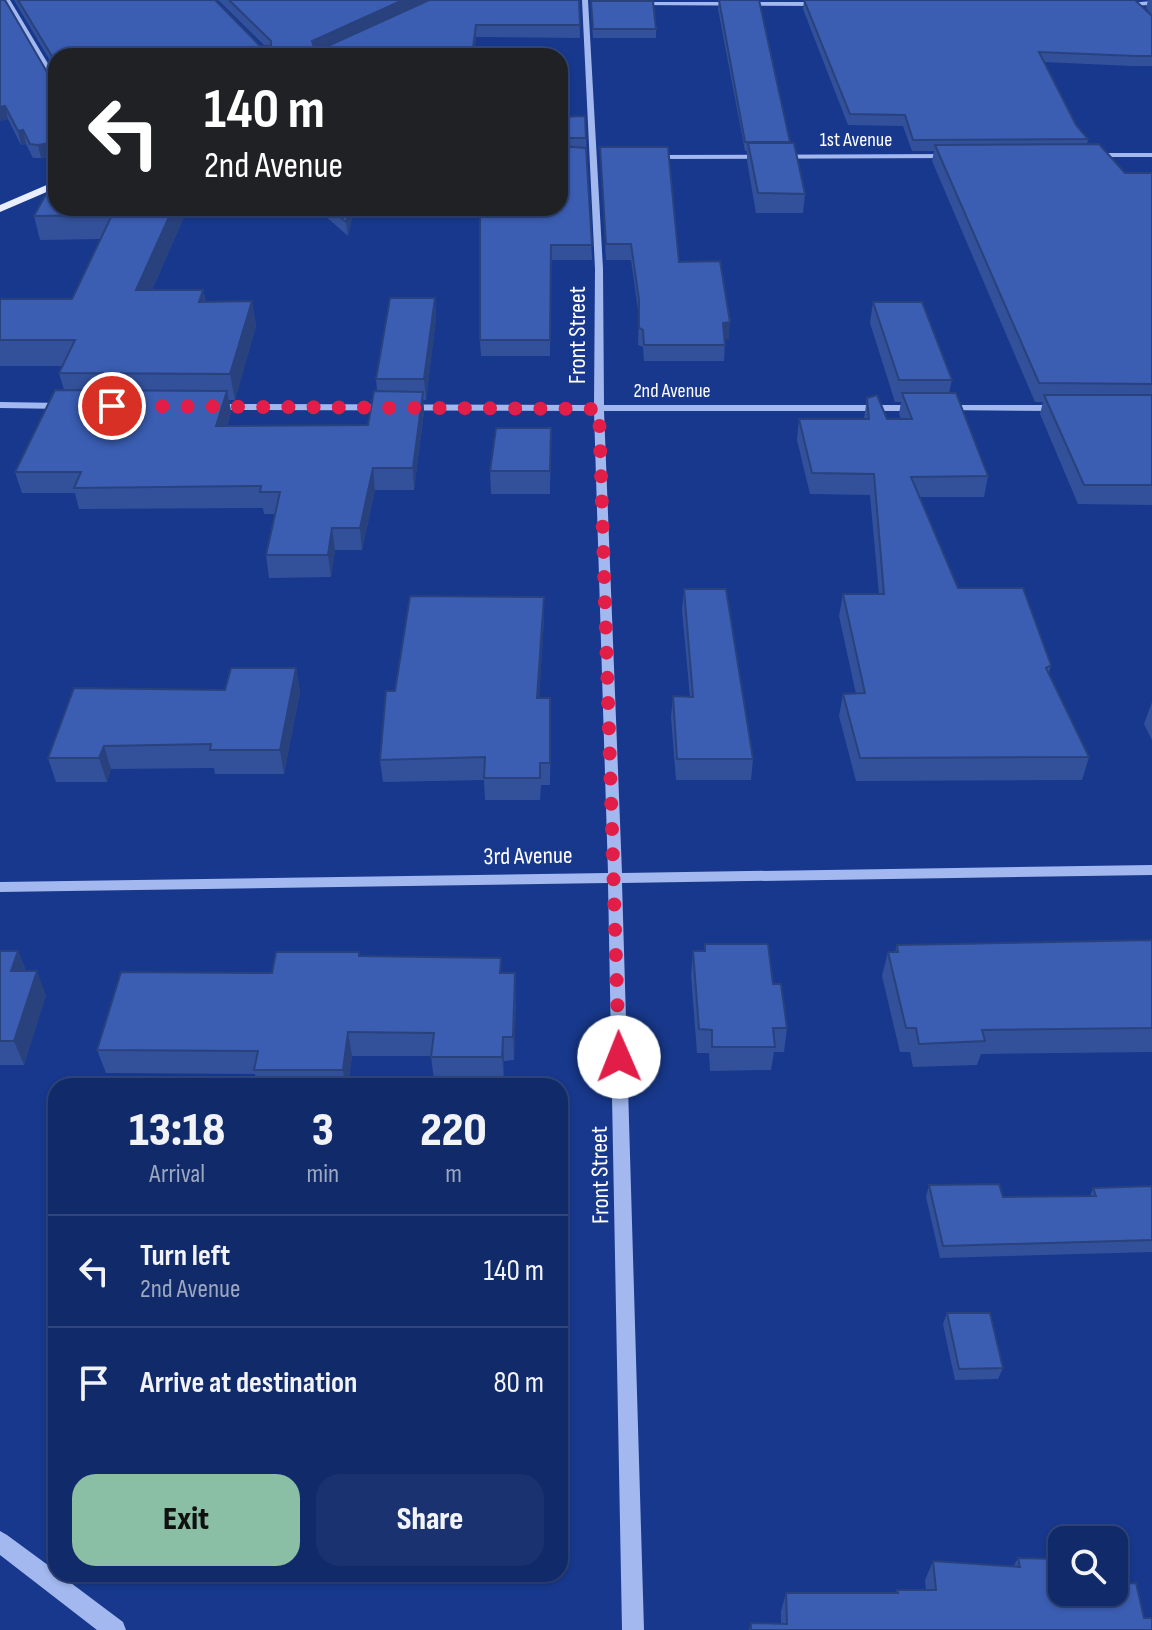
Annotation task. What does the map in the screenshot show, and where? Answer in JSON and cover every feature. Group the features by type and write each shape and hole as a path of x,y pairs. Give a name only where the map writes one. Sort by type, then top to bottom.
{"main road":[{"path":"0,209 48,188"}],"street":[{"path":"7,0 48,69"},
{"path":"1132,2 1140,11"},
{"path":"580,3 601,4"},
{"name":"Front Street","path":"580,3 588,157 599,269 599,409 615,877 633,1630"},
{"path":"1118,4 1152,3"},
{"path":"632,4 836,4"},
{"path":"1088,155 1152,155"},
{"name":"1st Avenue","path":"641,157 961,156"},
{"path":"588,157 610,157"},
{"path":"0,405 83,406"},
{"name":"2nd Avenue","path":"193,407 1073,408"},
{"name":"3rd Avenue","path":"0,887 1152,870"},
{"path":"0,1542 48,1579"},
{"path":"52,1582 115,1630"}],"building":[{"path":"0,0 5,0 48,72 48,143 30,144 23,130 18,131 5,106 0,107"},
{"path":"18,0 215,0 260,46 271,46 271,41 229,0 403,0 312,41 314,47 328,46 429,0 579,0 580,25 476,25 473,48 48,50"},
{"path":"719,0 759,0 790,142 745,142"},
{"path":"804,0 1135,0 1152,16 1152,56 1039,52 1076,125 1088,139 913,140 905,115 850,114"},
{"path":"591,1 653,1 656,29 593,29"},
{"path":"585,116 586,138 568,138 568,117"},
{"path":"748,143 794,143 805,194 758,193"},
{"path":"1099,144 1125,173 1152,173 1152,384 1039,383 935,145"},
{"path":"568,147 586,148 592,245 551,245 550,340 480,340 480,216 568,216"},
{"path":"600,147 668,147 679,262 720,261 730,322 723,323 725,345 644,345 643,330 639,328 639,300 631,244 606,244"},
{"path":"48,191 48,216 34,216"},
{"path":"112,216 169,216 136,290 203,290 199,302 252,301 230,374 59,373 75,340 0,340 0,299 72,299"},
{"path":"390,298 435,298 424,379 376,379"},
{"path":"873,302 922,302 952,380 899,380"},
{"path":"55,390 227,391 216,426 368,425 374,391 423,392 413,468 373,468 360,528 332,528 328,555 266,555 280,492 260,492 261,486 74,488 81,472 15,472"},
{"path":"902,393 956,393 988,476 911,477 958,588 1023,588 1051,665 1046,668 1089,757 860,758 843,694 865,693 843,594 884,594 874,474 812,473 799,419 869,419 867,398 877,395 887,419 912,419"},
{"path":"1044,395 1152,395 1152,485 1084,485"},
{"path":"496,428 551,428 550,471 490,471"},
{"path":"684,589 726,589 753,759 677,759 673,696 693,697"},
{"path":"410,596 544,597 537,698 550,698 550,763 540,763 540,778 484,778 485,757 380,760 386,691 395,691"},
{"path":"231,668 296,668 280,750 210,750 211,744 104,746 99,758 48,758 74,688 225,690"},
{"path":"1152,940 1152,1028 982,1030 985,1041 919,1044 916,1028 906,1028 888,952 898,952 897,945"},
{"path":"705,944 768,944 773,984 781,984 787,1028 773,1028 775,1047 712,1047 712,1030 699,1029 693,951 705,951"},
{"path":"0,951 18,951 11,971 37,971 14,1041 0,1041"},
{"path":"276,952 501,958 500,973 515,973 513,1037 503,1037 502,1057 431,1057 434,1033 348,1032 343,1070 254,1070 258,1051 97,1050 121,972 272,973"},
{"path":"999,1184 1003,1197 1096,1196 1093,1188 1152,1186 1152,1240 943,1246 929,1185"},
{"path":"947,1313 990,1313 1003,1368 959,1369"},
{"path":"1018,1558 1048,1559 1048,1606 1128,1606 1128,1583 1136,1583 1144,1618 1152,1618 1152,1630 751,1630 751,1623 787,1624 786,1593 936,1590 933,1561 1020,1567"}],"route":[{"path":"112,406 599,409 619,1057"}]}
